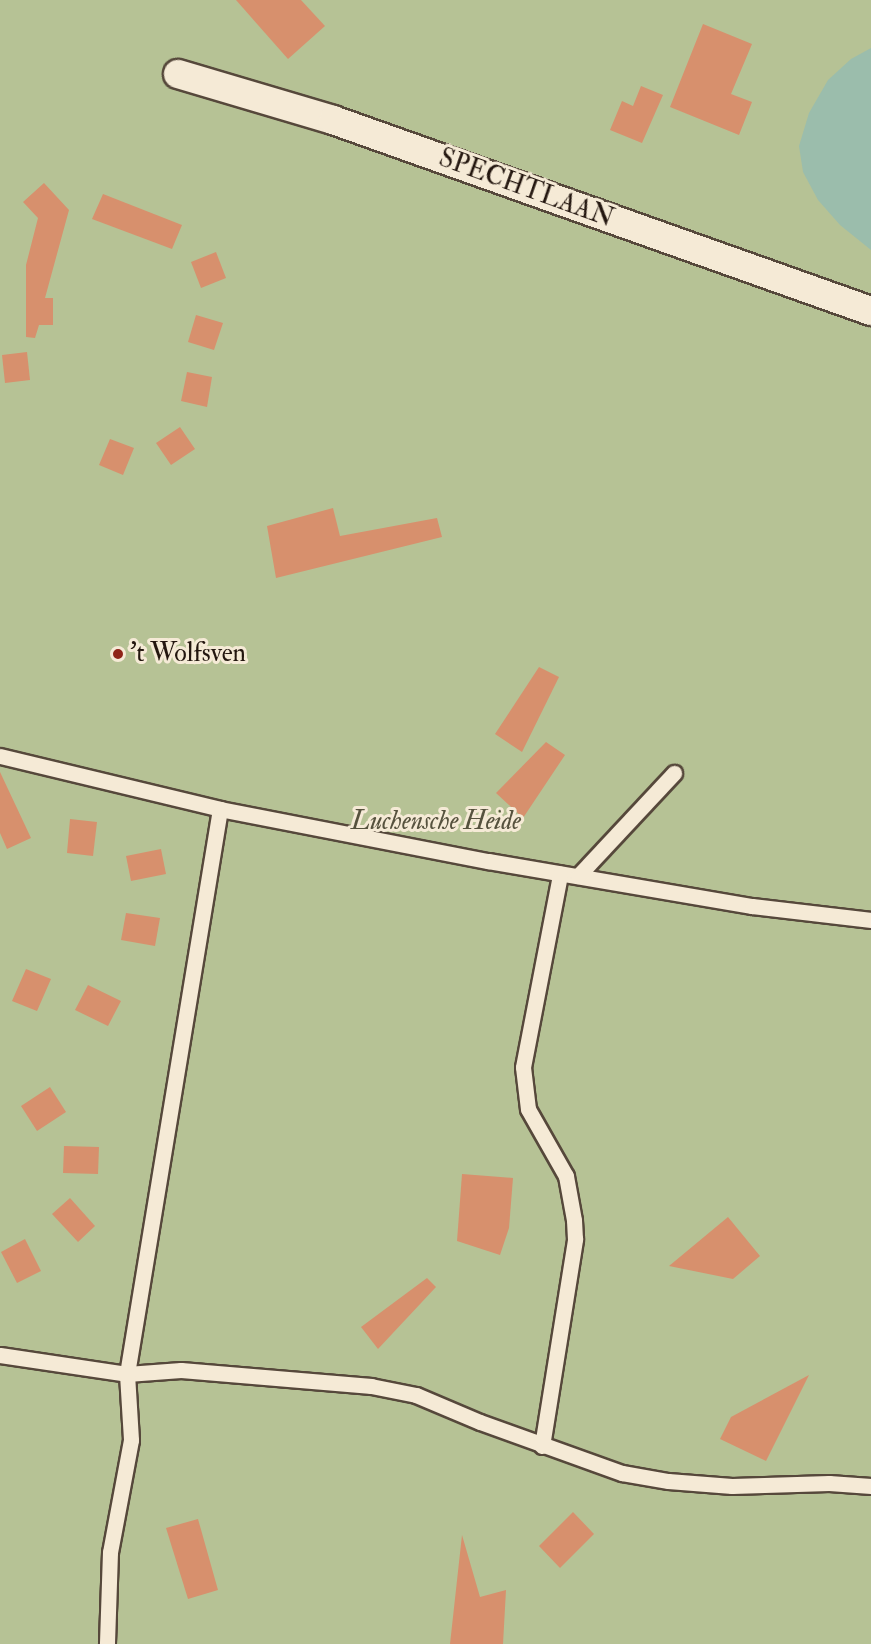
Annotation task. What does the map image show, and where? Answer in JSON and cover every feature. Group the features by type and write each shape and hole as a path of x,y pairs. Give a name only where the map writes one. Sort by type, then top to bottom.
{"street":[{"name":"SPECHTLAAN","path":"178,74 333,120 871,311"}],"lane":[{"path":"0,756 220,809 560,874 752,906 871,920"},
{"path":"578,876 674,773"},
{"path":"107,1644 110,1552 131,1440 127,1374 220,809"},
{"path":"542,1446 575,1239 566,1176 528,1109 524,1067 560,874"},
{"path":"0,1355 127,1374 181,1370 371,1386 416,1395 542,1446 622,1473 668,1481 732,1486 829,1483 871,1486"}],"green space":[{"name":"Luchensche Heide","path":"0,0 871,0 871,1644 0,1644"}],"shaded area":[{"path":"871,48 871,250 840,225 818,200 803,172 799,146 809,113 828,80 851,59"}],"building":[{"path":"236,0 301,0 325,26 288,59"},
{"path":"703,24 752,44 731,94 752,102 739,135 670,107"},
{"path":"641,86 663,95 642,143 610,130 622,101 633,106"},
{"path":"44,183 69,210 45,298 53,298 53,325 39,325 35,338 26,337 26,265 38,218 23,202"},
{"path":"103,194 182,225 172,249 92,219"},
{"path":"216,252 226,278 201,288 191,262"},
{"path":"196,315 223,323 214,350 188,342"},
{"path":"27,352 30,380 5,383 2,355"},
{"path":"187,372 212,377 207,407 181,401"},
{"path":"180,427 195,449 171,465 156,443"},
{"path":"110,439 134,448 123,475 99,465"},
{"path":"333,508 340,536 437,518 442,537 276,578 267,526"},
{"path":"539,667 559,677 522,752 495,734"},
{"path":"546,742 565,755 523,818 496,793"},
{"path":"0,772 31,838 7,849 0,833"},
{"path":"70,819 97,822 93,856 67,853"},
{"path":"161,849 166,874 131,881 126,856"},
{"path":"126,913 160,918 155,946 121,940"},
{"path":"26,969 51,979 37,1011 12,1001"},
{"path":"88,985 121,1001 108,1026 75,1010"},
{"path":"50,1087 66,1112 37,1131 21,1106"},
{"path":"64,1146 99,1147 98,1174 63,1173"},
{"path":"462,1174 513,1178 509,1228 500,1255 457,1241"},
{"path":"70,1198 95,1226 78,1242 52,1214"},
{"path":"728,1217 760,1256 733,1279 669,1266"},
{"path":"25,1239 41,1271 17,1283 1,1252"},
{"path":"427,1278 436,1287 378,1349 361,1327"},
{"path":"809,1375 766,1461 720,1439 731,1417"},
{"path":"573,1512 594,1534 560,1568 539,1546"},
{"path":"198,1519 218,1590 188,1599 166,1528"},
{"path":"462,1535 480,1597 506,1590 503,1644 450,1644"}],"place":[{"name":"'t Wolfsven","path":"118,654"}]}
